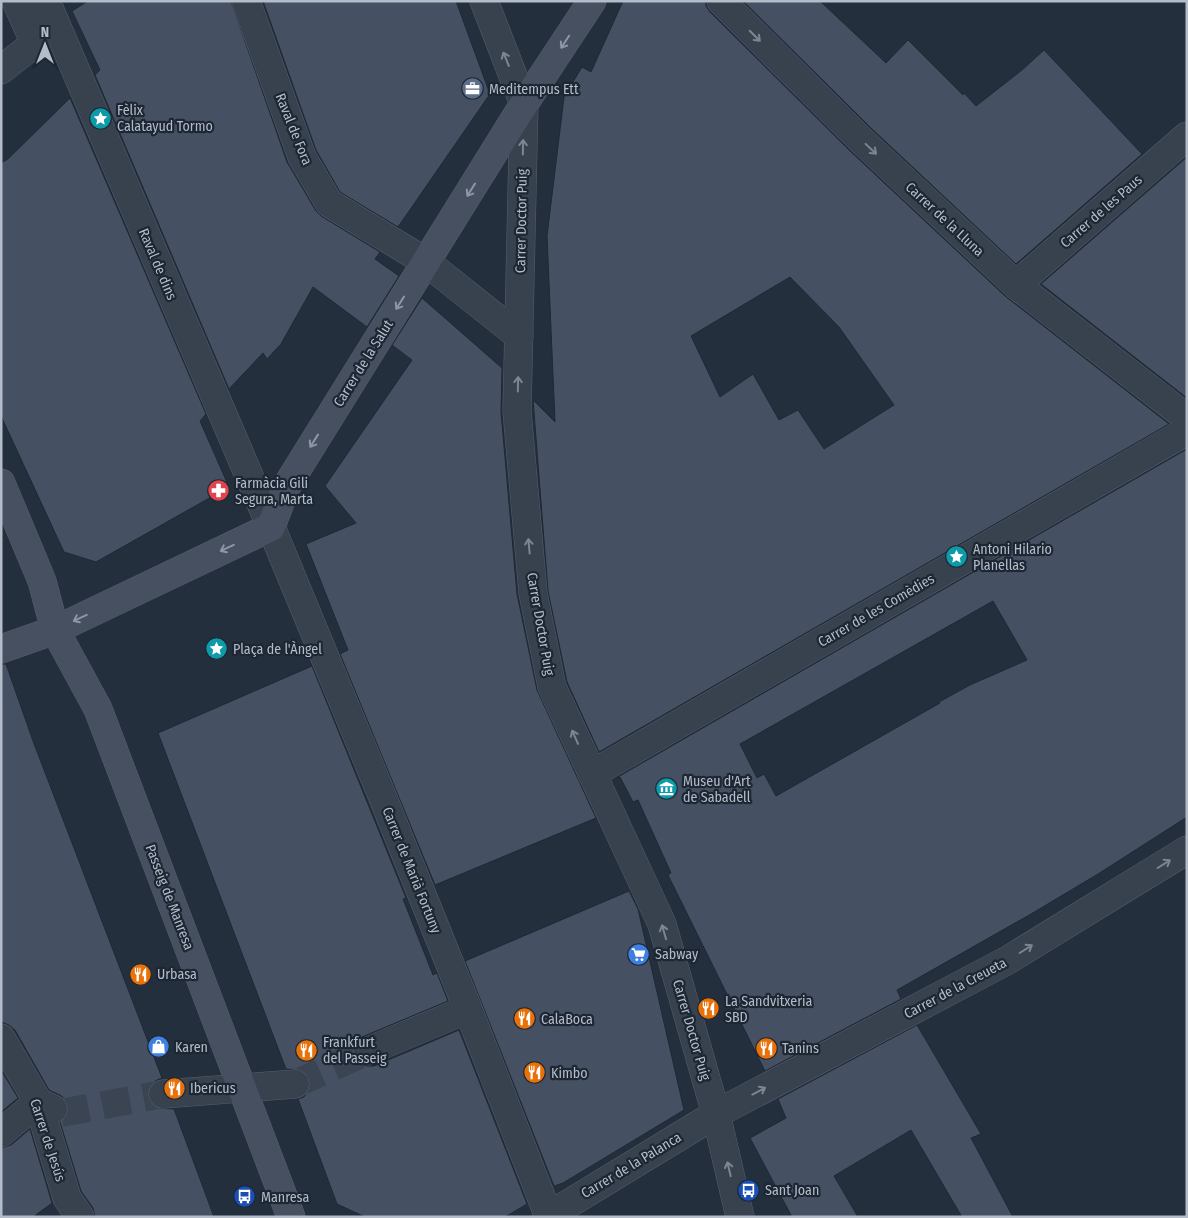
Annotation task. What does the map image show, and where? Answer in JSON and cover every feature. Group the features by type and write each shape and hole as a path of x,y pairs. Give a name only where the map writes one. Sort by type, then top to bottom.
{"street":[{"path":"1,70 35,43 16,1"},
{"name":"Raval de dins","path":"46,1 271,527"},
{"name":"Raval de Fora","path":"246,1 302,157 329,203 426,262 519,336"},
{"path":"484,1 524,104"},
{"name":"Carrer de la Salut","path":"271,527 286,487 524,104 592,1"},
{"name":"Carrer de la Lluna","path":"721,1 860,139 1016,285 1187,418"},
{"name":"Carrer Doctor Puig","path":"524,104 518,411 533,593 552,687 662,924 716,1114 740,1217"},
{"name":"Carrer de les Paus","path":"1016,285 1187,136"},
{"name":"Carrer de les Comèdies","path":"592,774 1187,431"},
{"name":"Passeig de Manresa","path":"1,482 42,581 55,630 98,708 291,1217"},
{"path":"1,649 55,630 271,527"},
{"name":"Carrer de Marià Fortuny","path":"271,527 468,1009 548,1216"},
{"name":"Carrer de la Creueta","path":"716,1114 1008,960 1187,850"},
{"path":"368,1051 468,1009"},
{"name":"Carrer de Jesús","path":"1,1038 50,1107 67,1198 80,1217"},
{"path":"164,1094 295,1084"},
{"path":"1,1133 50,1107"},
{"name":"Carrer de la Palanca","path":"548,1216 716,1114"}],"building":[{"path":"88,1 231,1 287,162 316,211 321,216 380,252 375,259 399,276 367,327 313,287 281,344 267,359 263,353 229,389 95,75 100,70 72,11"},
{"path":"263,1 456,1 490,94 398,227 340,192 316,150"},
{"path":"623,1 706,1 706,6 710,12 849,150 1005,296 1169,424 599,752 567,682 548,591 533,400 555,422 547,236 564,97 582,67 591,72","holes":["790,277 839,327 894,405 824,449 798,410 779,420 753,374 720,397 691,336"]},
{"path":"743,1 820,1 886,63 908,40 976,106 1044,50 1142,154 1016,264 871,128"},
{"path":"70,98 206,414 200,421 229,487 96,562 64,552 1,416 1,163 8,159"},
{"path":"1187,157 1187,398 1041,284"},
{"path":"422,298 502,368 501,412 517,594 537,690 596,818 435,885 340,654 348,650 306,544 356,523 325,486 412,360 392,345"},
{"path":"1187,449 1187,817 1031,914 897,990 901,999 765,1071 668,875 671,873 638,800 633,802 620,777 616,778","holes":["993,601 1027,660 970,685 776,796 764,774 757,778 740,744"]},
{"path":"1,664 6,664 33,741 162,1078 155,1081 149,1087 147,1095 150,1102 157,1108 174,1109 214,1217 95,1217 93,1208 81,1191 60,1122 67,1115 69,1108 66,1100 49,1090 15,1030 1,1022"},
{"path":"312,666 406,898 403,899 433,975 437,973 448,1001 362,1037 355,1042 352,1050 353,1057 359,1064 374,1066 459,1030 527,1204 505,1217 365,1217 337,1204 298,1099 304,1097 311,1083 308,1076 301,1070 286,1069 158,733"},
{"path":"629,891 638,909 684,1110 563,1183 554,1186 465,961"},
{"path":"917,1025 981,1134 971,1138 1013,1217 962,1217 911,1130 834,1176 858,1217 792,1217 750,1138 786,1118 778,1099"},
{"path":"1,1070 18,1098 1,1112"},
{"path":"30,1129 52,1203 33,1217 1,1217 1,1148 11,1145"}],"tunnel":[{"path":"295,1084 368,1051"},
{"path":"61,1113 163,1094"}],"place":[{"name":"Meditempus Ett","path":"473,89"},
{"name":"Fèlix Calatayud Tormo","path":"101,118"},
{"name":"Farmàcia Gili Segura, Marta","path":"219,491"},
{"name":"Antoni Hilario Planellas","path":"957,557"},
{"name":"Plaça de l'Àngel","path":"217,649"},
{"name":"Museu d'Art de Sabadell","path":"667,789"},
{"name":"Sabway","path":"639,954"},
{"name":"Urbasa","path":"141,974"},
{"name":"La Sandvitxeria SBD","path":"709,1009"},
{"name":"CalaBoca","path":"525,1019"},
{"name":"Karen","path":"159,1047"},
{"name":"Tanins","path":"766,1048"},
{"name":"Frankfurt del Passeig","path":"307,1050"},
{"name":"Kimbo","path":"535,1073"},
{"name":"Ibericus","path":"174,1088"},
{"name":"Sant Joan","path":"749,1190"},
{"name":"Manresa","path":"245,1197"}]}
